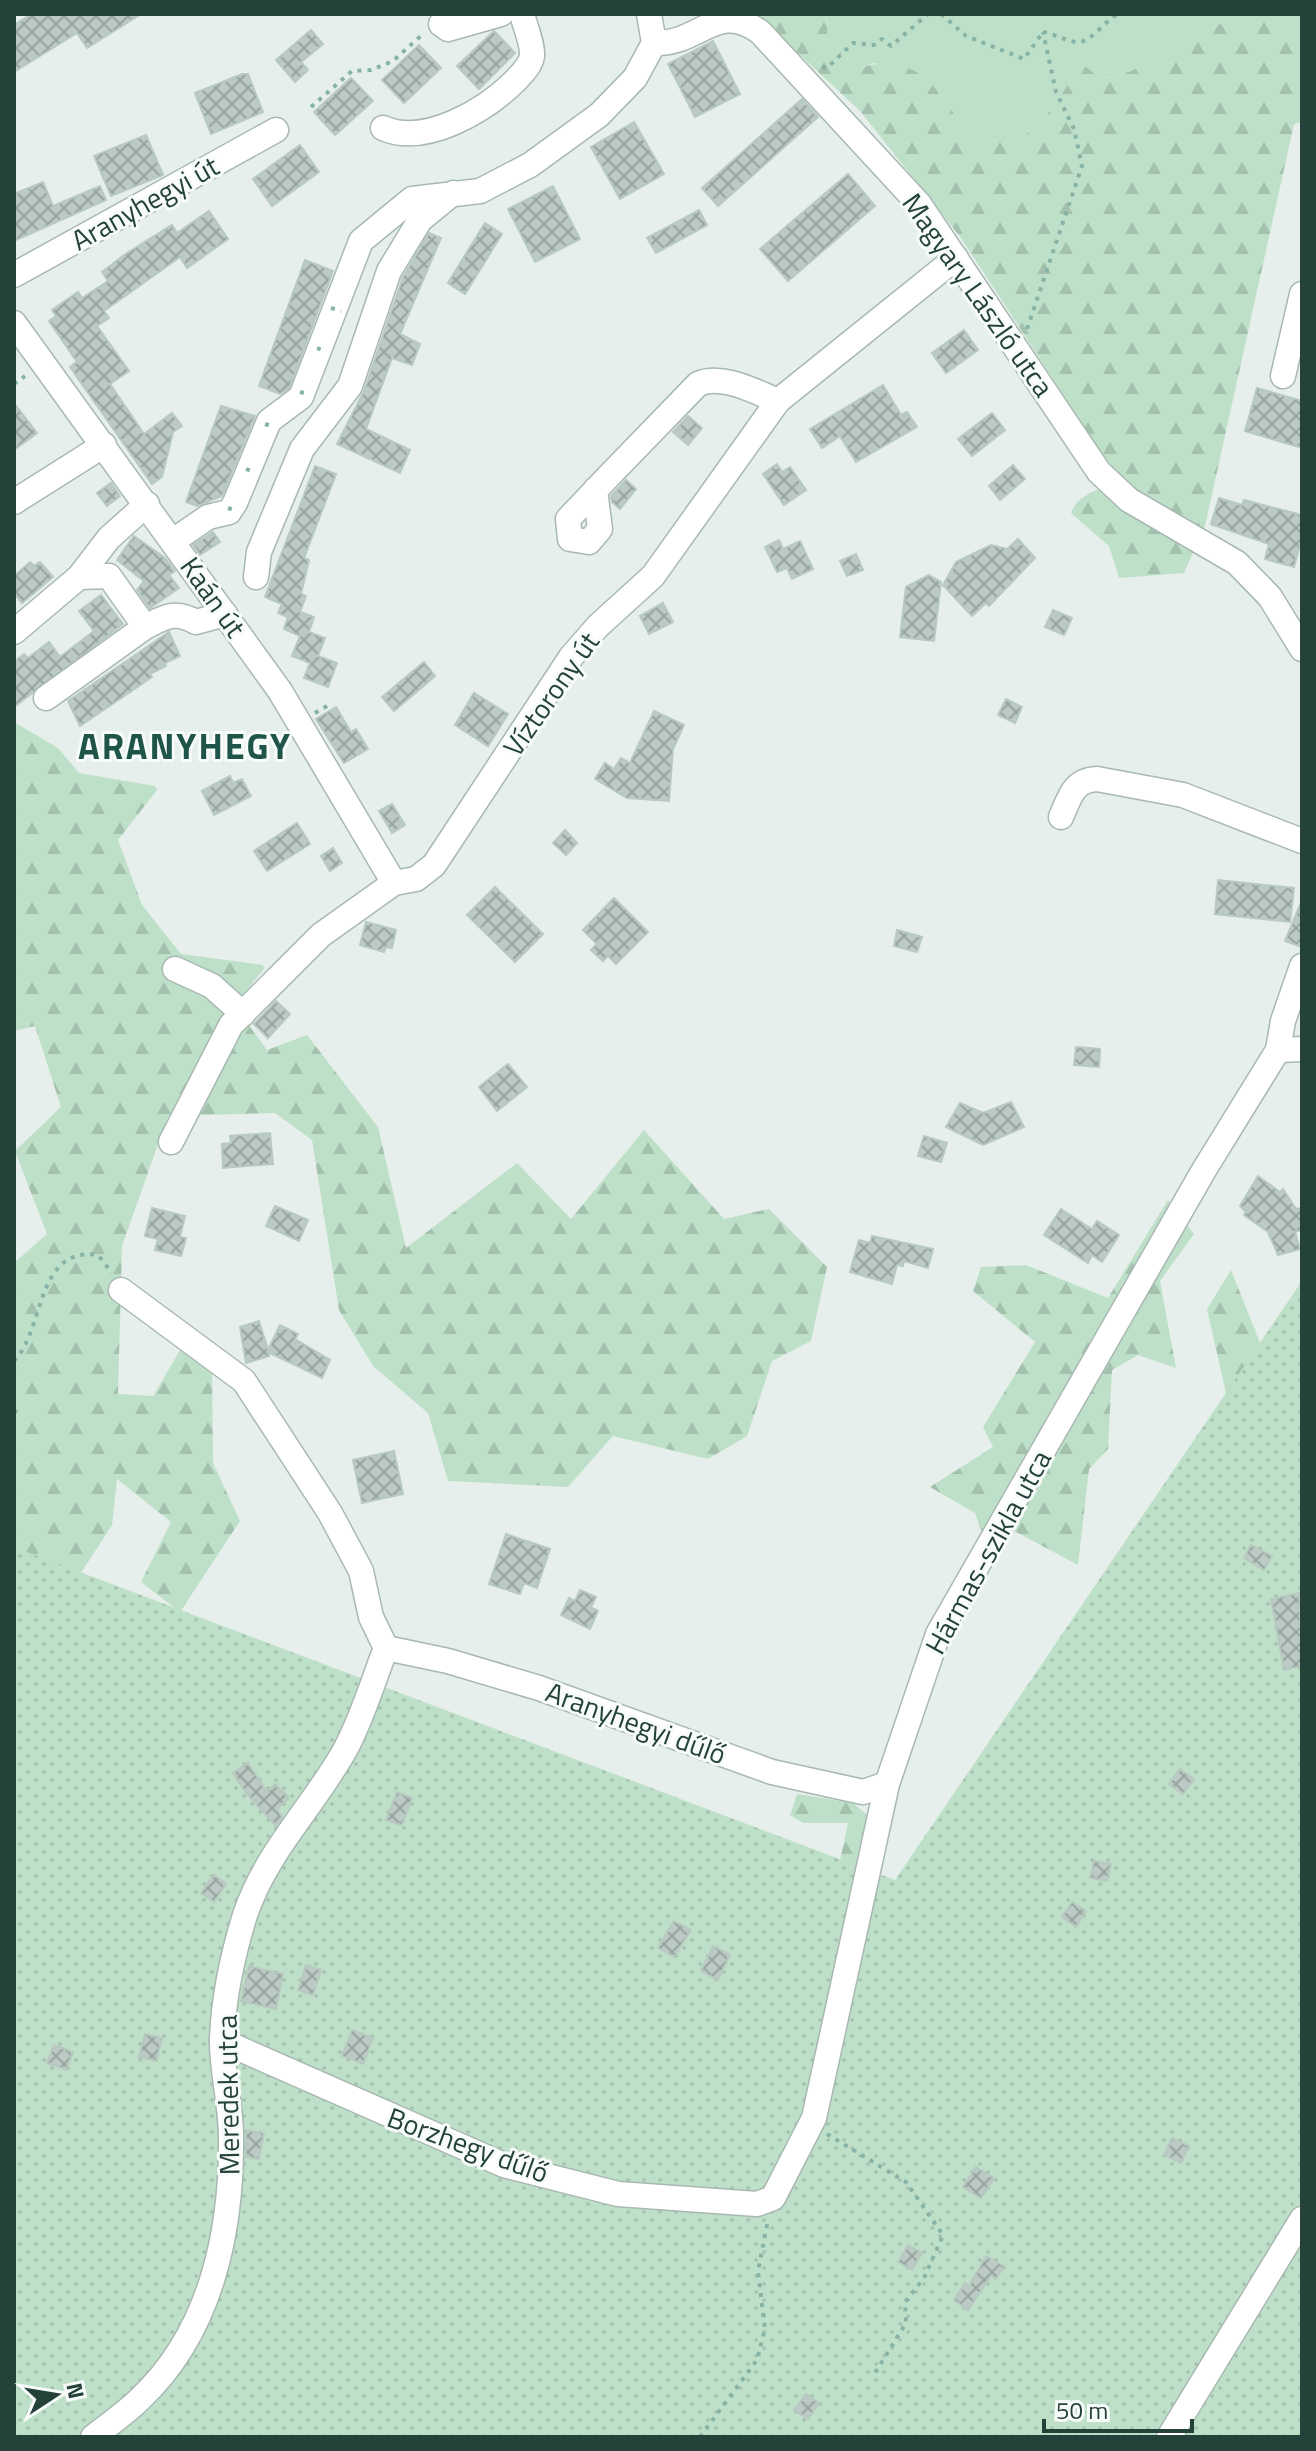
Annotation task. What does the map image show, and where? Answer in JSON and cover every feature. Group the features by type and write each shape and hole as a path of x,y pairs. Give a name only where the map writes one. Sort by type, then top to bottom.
{"street":[{"path":"434,28 448,29 501,14"},
{"path":"383,128 396,134 429,129 475,115 499,97 528,67 532,54 522,14"},
{"path":"173,541 208,517 229,512 235,503 269,421 301,397 361,241 412,199 480,191 530,165 599,115 635,78 654,43 649,14"},
{"name":"Magyary László utca","path":"654,43 667,43 729,16 737,16 760,32 919,204 1099,472 1129,500 1237,563 1270,597 1302,649"},
{"name":"Aranyhegyi út","path":"14,275 276,130"},
{"path":"256,577 259,552 302,449 350,386 389,271 420,220 453,193"},
{"name":"Víztorony út","path":"171,1142 237,1019 321,935 394,883 416,879 434,865 571,657 598,626 653,576 778,401 956,258"},
{"path":"1283,376 1302,294"},
{"name":"Kaán út","path":"14,323 280,691 394,883"},
{"path":"595,490 698,384 715,381 750,389 778,401"},
{"path":"14,502 104,445"},
{"path":"14,632 79,577 109,538 147,504"},
{"path":"79,577 109,576 145,627"},
{"path":"46,698 145,627 172,614 182,614 196,622 225,614"},
{"path":"1061,817 1076,785 1083,780 1097,779 1183,795 1302,841"},
{"name":"Hármas-szikla utca","path":"773,2198 811,2125 887,1784 938,1634 1204,1170 1290,1050 1283,1021 1302,966"},
{"path":"175,969 212,986 237,1019"},
{"path":"121,1290 244,1381 330,1513 361,1571 371,1617 386,1648"},
{"name":"Aranyhegyi dűlő","path":"386,1648 448,1661 539,1688 780,1774 863,1792 887,1784"},
{"name":"Meredek utca","path":"93,2437 141,2399 177,2356 214,2283 225,2236 231,2148 222,2041 245,1917 262,1870 346,1749 386,1648"},
{"name":"Borzhegy dűlő","path":"222,2041 504,2165 618,2194 757,2204 773,2198"},
{"path":"1169,2437 1302,2219"}],"path":[{"path":"803,79 813,65 827,68 853,43 874,45 882,39 891,46 928,14"},
{"path":"941,14 966,36 1024,59 1043,32"},
{"path":"1043,32 1076,43 1090,38 1105,20 1118,14"},
{"path":"311,107 352,71 371,70 393,61 434,28"},
{"path":"1018,354 1082,166 1074,129 1056,92 1043,32"},
{"path":"331,308 341,311"},
{"path":"317,348 325,351"},
{"path":"300,392 308,394"},
{"path":"265,424 274,427"},
{"path":"246,469 254,472"},
{"path":"228,508 237,511"},
{"path":"313,714 332,703"},
{"path":"14,1361 28,1343 46,1284 63,1262 88,1254 98,1255 121,1290"},
{"path":"811,2125 906,2182 943,2235 924,2278 905,2302 906,2323 875,2373"},
{"path":"700,2437 757,2360 765,2329 758,2271 773,2198"}],"green space":[{"path":"756,14 828,14 827,38 856,68 895,64 910,69 934,87 967,133 998,141 1012,140 1037,125 1048,114 1081,63 1101,79 1131,71 1239,14 1302,14 1302,122 1294,124 1205,526 1184,573 1119,578 1109,546 1071,513 1086,496 1122,479 1100,451 961,238 860,111"},
{"path":"828,14 1239,14 1131,71 1100,79 1081,63 1048,114 1037,125 1012,140 998,141 967,133 938,91 875,63 856,68 827,38"},
{"path":"14,722 58,748 79,773 155,786 157,790 118,840 142,905 181,954 263,965 264,969 234,1005 267,1050 307,1035 378,1127 406,1248 517,1163 571,1219 644,1130 724,1219 769,1209 827,1267 811,1341 772,1361 747,1436 708,1459 613,1436 568,1487 448,1481 428,1413 373,1366 339,1310 312,1140 275,1113 168,1116 122,1246 118,1394 153,1396 183,1345 212,1364 213,1463 240,1521 180,1612 141,1582 171,1522 117,1479 112,1525 15,1675 14,1969 14,1263 47,1234 15,1151 61,1107 35,1026 14,1031"},
{"path":"1168,1200 1194,1234 1160,1281 1176,1368 1138,1355 1112,1370 1108,1449 1089,1469 1078,1565 1012,1530 984,1538 975,1513 930,1487 993,1447 983,1427 1035,1342 973,1291 981,1267 1026,1265 1108,1298"},
{"path":"1231,1270 1264,1353 1235,1433 1207,1309"},
{"path":"1302,1281 1302,2437 14,2437 14,1555 19,1549 895,1880"},
{"path":"797,1794 853,1803 871,1818 799,2121 834,1888 848,1823 803,1823 790,1815"}],"building":[{"path":"32,14 141,14 87,48 77,33 14,72 14,25"},
{"path":"311,30 323,44 301,62 308,70 295,82 276,60"},
{"path":"494,31 515,53 479,89 457,66"},
{"path":"713,41 740,94 695,117 668,64"},
{"path":"419,45 441,68 404,103 382,80"},
{"path":"248,74 263,112 211,134 195,93"},
{"path":"351,78 373,101 335,135 314,112"},
{"path":"802,99 818,117 718,206 702,188"},
{"path":"634,122 664,174 620,199 591,147"},
{"path":"146,135 163,175 111,196 94,156"},
{"path":"300,145 319,172 272,206 253,179"},
{"path":"848,174 875,206 788,281 760,249"},
{"path":"43,182 53,206 100,186 106,200 14,241 14,194"},
{"path":"553,186 580,239 535,262 508,209"},
{"path":"699,210 707,225 656,253 647,238"},
{"path":"209,211 228,239 187,268 180,257 104,311 109,318 97,326 129,371 110,384 144,434 172,413 182,426 173,432 162,477 152,484 70,367 77,362 49,321 56,316 52,310 78,292 82,298 108,281 102,272 127,253 172,225 177,233"},
{"path":"485,223 502,234 465,294 448,283"},
{"path":"429,233 441,238 400,334 420,344 412,365 392,358 366,429 410,450 400,473 337,444 364,391 403,277"},
{"path":"305,260 333,271 289,388 280,394 259,386"},
{"path":"964,330 978,350 946,373 932,353"},
{"path":"883,385 901,415 907,412 917,427 856,462 840,436 822,448 810,429"},
{"path":"1257,388 1302,401 1302,448 1245,431"},
{"path":"14,403 37,433 14,450"},
{"path":"221,406 255,416 222,496 197,506 186,502"},
{"path":"992,413 1005,430 972,456 958,439"},
{"path":"688,416 702,428 688,445 673,432"},
{"path":"777,464 782,472 790,467 806,490 784,505 763,474"},
{"path":"1013,465 1025,479 1000,500 989,486"},
{"path":"315,466 336,474 304,558 309,560 301,594 306,596 300,612 314,617 309,632 325,638 318,656 337,663 328,687 304,678 310,663 292,656 300,636 284,629 288,617 278,613 282,604 265,597"},
{"path":"626,480 636,489 620,509 612,502 611,496"},
{"path":"111,483 120,496 107,506 97,493"},
{"path":"1219,498 1242,505 1244,500 1302,515 1302,537 1294,567 1265,559 1269,544 1211,524"},
{"path":"213,532 220,542 200,555 193,545"},
{"path":"134,536 165,558 175,571 169,575 179,588 150,608 137,590 144,581 117,560"},
{"path":"1018,539 1035,558 989,606 986,603 972,616 943,585 956,562 991,545 1007,549"},
{"path":"779,540 783,549 800,541 813,569 792,579 787,568 777,572 765,547"},
{"path":"856,554 863,570 847,576 840,561"},
{"path":"30,562 34,566 40,562 53,577 22,603 14,593 14,576"},
{"path":"929,575 941,582 934,641 900,637 906,587"},
{"path":"101,595 123,624 14,707 14,662 24,654 28,658 49,642 60,657 94,631 79,611"},
{"path":"663,603 673,622 649,634 640,616"},
{"path":"1053,610 1072,618 1064,635 1045,627"},
{"path":"169,632 180,656 165,663 166,666 150,674 152,677 80,726 68,701"},
{"path":"424,662 435,676 394,711 382,697"},
{"path":"474,693 508,714 488,746 455,725"},
{"path":"1006,699 1022,707 1015,723 998,715"},
{"path":"336,707 351,732 356,729 368,749 344,763 316,719"},
{"path":"654,711 684,725 673,749 669,801 627,798 595,779 605,763 614,769 621,758 630,763"},
{"path":"230,776 233,783 242,779 251,796 214,815 202,791"},
{"path":"392,804 405,825 392,833 379,811"},
{"path":"297,823 310,844 267,871 254,851"},
{"path":"565,830 577,843 566,855 553,843"},
{"path":"333,848 342,863 330,871 321,856"},
{"path":"1218,880 1294,888 1290,922 1215,914"},
{"path":"495,887 543,934 515,962 467,915"},
{"path":"614,898 648,932 616,964 608,956 603,961 591,950 597,944 583,930"},
{"path":"1302,900 1302,947 1285,941"},
{"path":"366,922 396,930 392,948 386,947 384,952 360,945"},
{"path":"897,930 922,937 917,952 894,946"},
{"path":"276,1001 290,1014 268,1038 254,1024"},
{"path":"1076,1047 1100,1049 1099,1067 1074,1065"},
{"path":"508,1064 527,1087 497,1111 479,1087"},
{"path":"1011,1102 1024,1127 983,1145 946,1127 960,1103 983,1113"},
{"path":"270,1133 273,1164 223,1168 222,1144 231,1143 230,1136"},
{"path":"924,1136 947,1143 941,1162 918,1156"},
{"path":"1258,1176 1280,1192 1283,1189 1296,1209 1302,1208 1302,1230 1295,1232 1300,1249 1278,1255 1268,1232 1244,1215 1246,1212 1240,1206"},
{"path":"275,1206 308,1220 299,1241 266,1226"},
{"path":"152,1208 185,1216 180,1237 186,1238 181,1256 155,1250 158,1239 145,1236"},
{"path":"1061,1209 1092,1229 1097,1221 1119,1235 1102,1262 1092,1255 1088,1263 1044,1235"},
{"path":"872,1236 933,1249 928,1268 904,1261 903,1266 897,1265 892,1284 850,1272 859,1240 870,1243"},
{"path":"259,1321 268,1350 280,1325 298,1334 295,1339 330,1360 322,1378 268,1352 269,1356 246,1363 240,1327"},
{"path":"394,1451 403,1494 362,1503 353,1460"},
{"path":"506,1534 550,1549 537,1588 524,1583 520,1594 489,1584"},
{"path":"1251,1545 1272,1556 1264,1570 1244,1558"},
{"path":"580,1590 596,1597 591,1607 598,1611 590,1629 561,1615 569,1598 575,1601"},
{"path":"1299,1593 1302,1666 1284,1670 1271,1599"},
{"path":"248,1763 267,1792 275,1784 289,1798 277,1809 282,1817 276,1826 246,1793 233,1773"},
{"path":"1180,1769 1194,1779 1183,1794 1169,1784"},
{"path":"397,1792 412,1798 402,1825 386,1820"},
{"path":"1094,1861 1111,1864 1107,1881 1090,1878"},
{"path":"214,1875 226,1884 214,1902 201,1893"},
{"path":"1072,1902 1086,1911 1076,1927 1062,1917"},
{"path":"674,1921 691,1930 674,1957 658,1948"},
{"path":"713,1946 730,1955 718,1980 701,1971"},
{"path":"306,1965 321,1970 313,1995 298,1990"},
{"path":"249,1966 283,1974 276,2009 241,2001"},
{"path":"352,2030 373,2038 363,2064 342,2056"},
{"path":"145,2034 162,2038 156,2061 139,2057"},
{"path":"54,2045 73,2052 66,2070 47,2063"},
{"path":"246,2130 264,2133 259,2159 246,2157"},
{"path":"1172,2138 1189,2146 1181,2163 1164,2155"},
{"path":"976,2167 994,2178 981,2198 963,2187"},
{"path":"908,2245 922,2253 912,2270 898,2262"},
{"path":"986,2256 1004,2266 996,2279 991,2276 968,2310 954,2300 965,2283 969,2286"},
{"path":"806,2394 819,2403 808,2419 794,2410"}],"district":[{"name":"ARANYHEGY","path":"185,746"}]}
